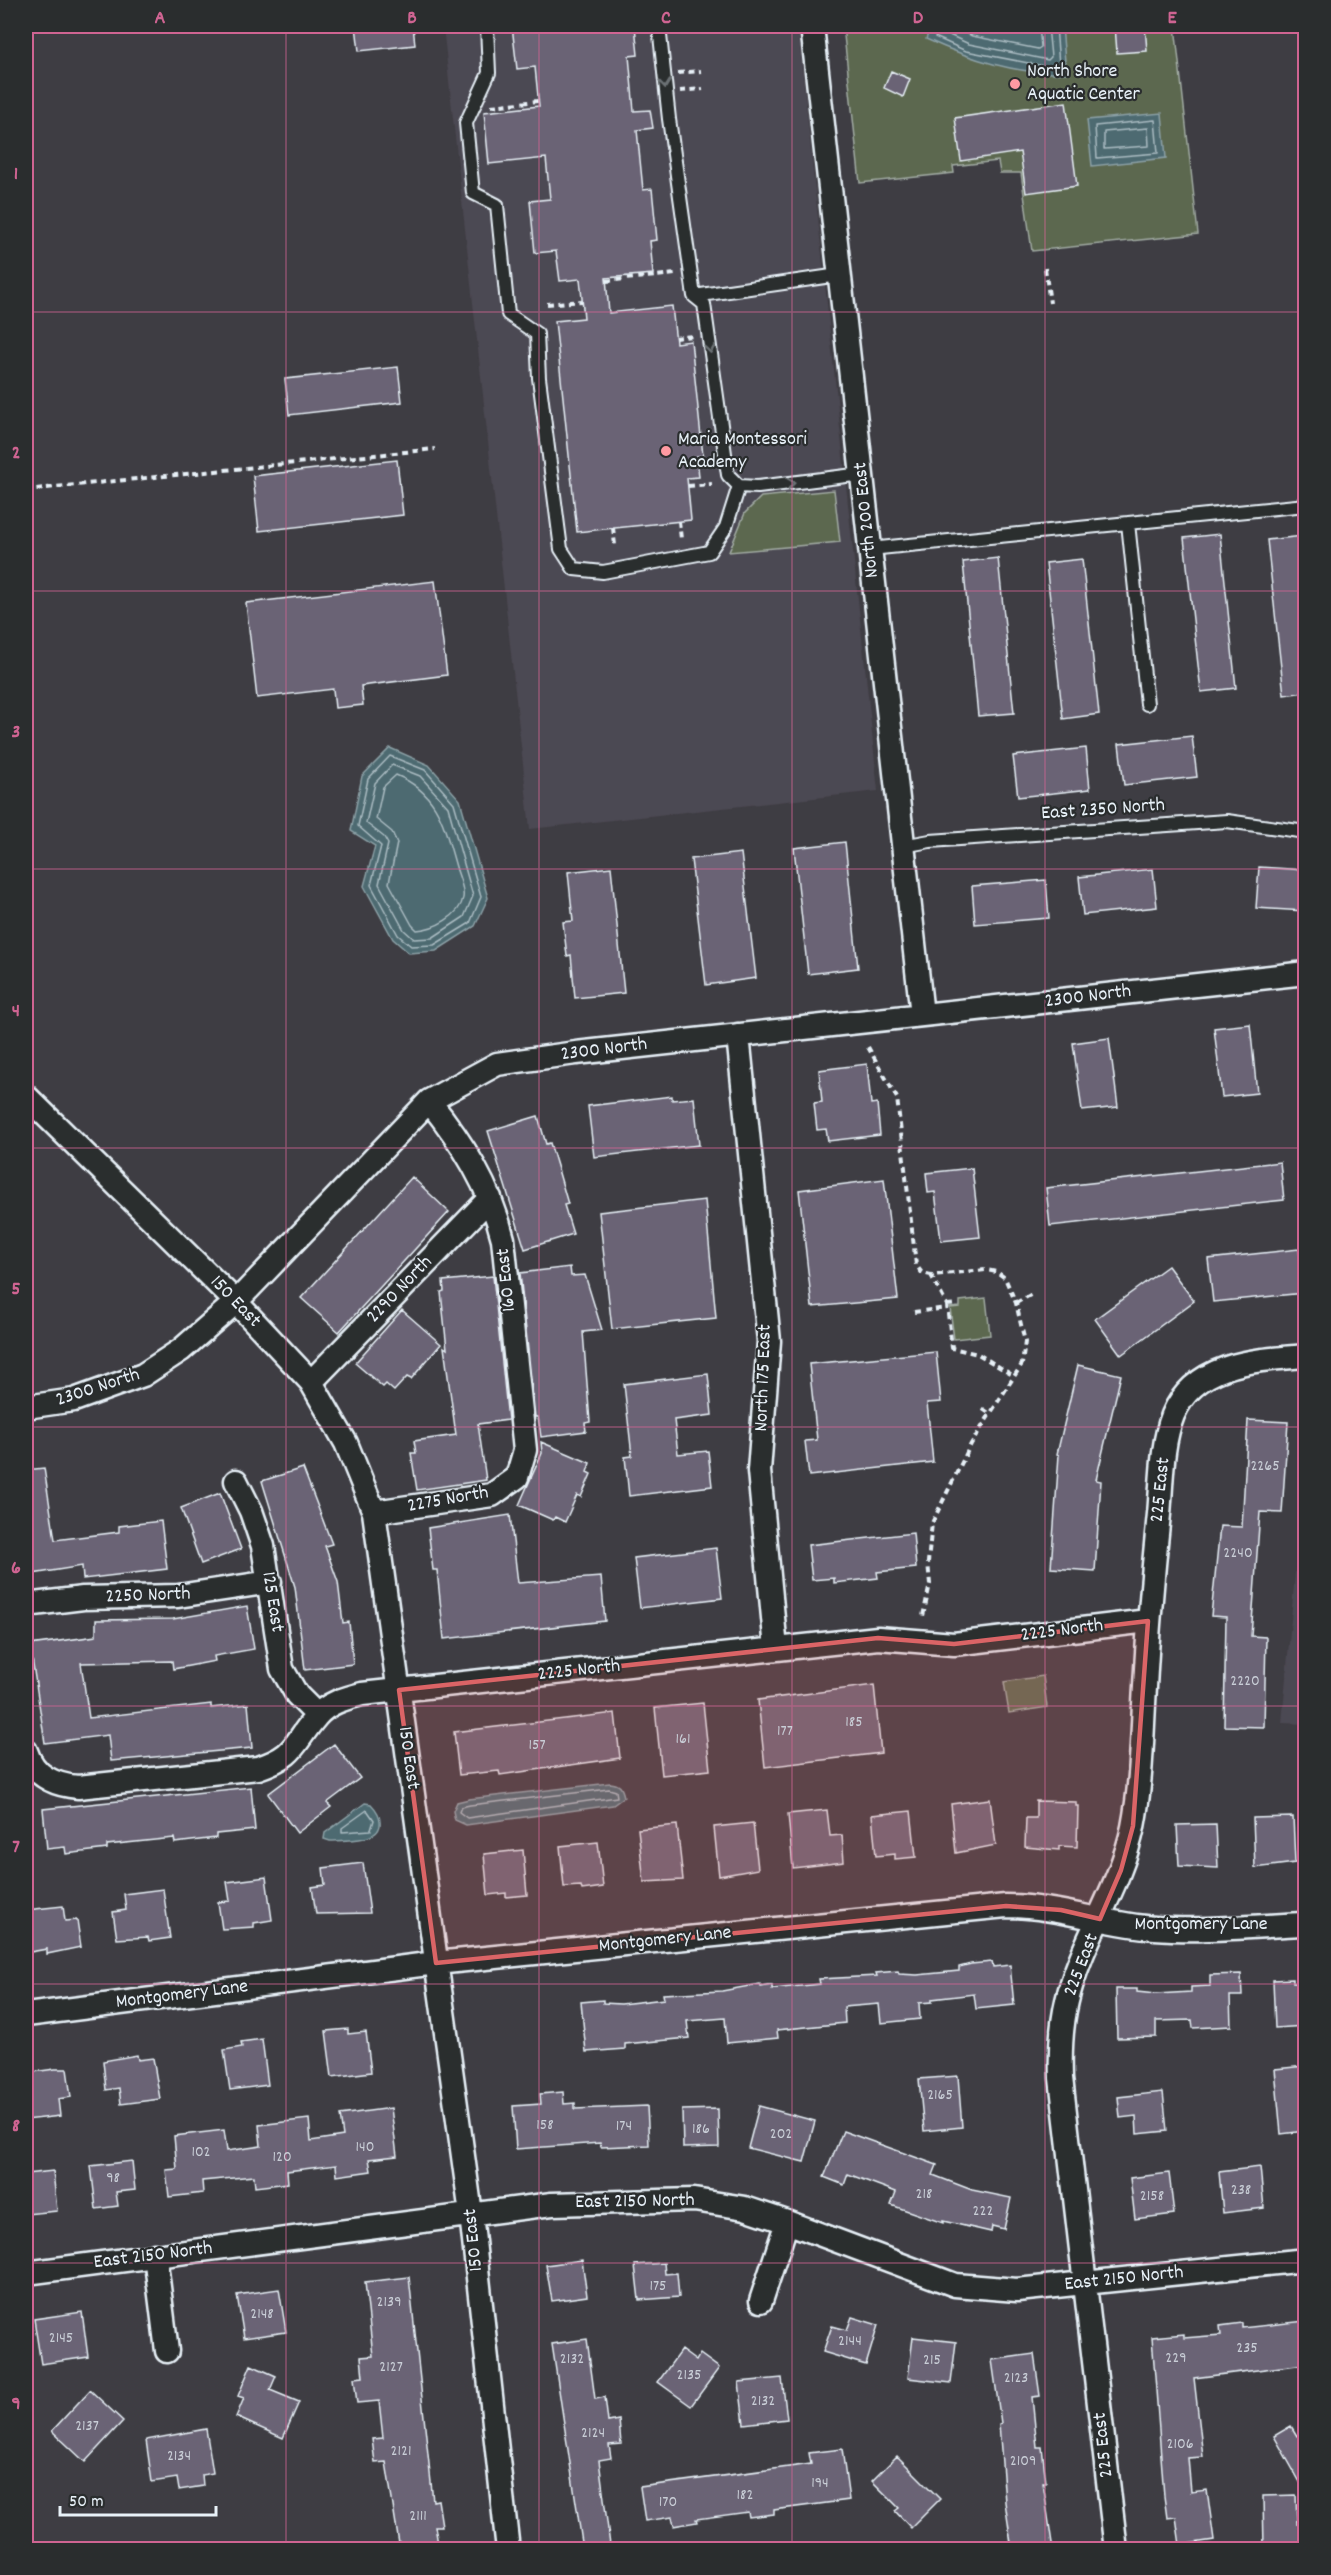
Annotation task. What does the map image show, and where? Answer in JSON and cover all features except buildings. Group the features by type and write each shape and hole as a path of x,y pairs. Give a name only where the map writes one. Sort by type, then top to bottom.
{"street":[{"name":"North 200 East","path":"813,26 921,1015"},
{"name":"2300 North","path":"26,1407 74,1400 143,1375 181,1350 236,1302 429,1101 497,1064 1305,972"},
{"name":"North 175 East","path":"738,1035 769,1341 759,1471 776,1649"},
{"name":"150 East","path":"26,1096 236,1302 311,1382 346,1443 375,1512 471,2214 508,2550"},
{"name":"160 East","path":"429,1101 453,1131 490,1198 502,1239 525,1450 517,1477"},
{"name":"2290 North","path":"311,1382 490,1198"},
{"name":"225 East","path":"1116,2550 1060,2052 1067,1999 1121,1870 1134,1818 1148,1621 1166,1446 1173,1415 1189,1390 1214,1372 1247,1361 1305,1356"},
{"name":"2275 North","path":"375,1512 492,1495 517,1477"},
{"name":"125 East","path":"236,1481 251,1511 263,1546 282,1669 297,1695 317,1715"},
{"name":"2250 North","path":"26,1605 83,1598 178,1596 270,1582"},
{"name":"2225 North","path":"26,1751 41,1775 59,1785 78,1787 258,1768 280,1761 296,1748 317,1715 346,1698 362,1694 878,1638 954,1644 1148,1621"},
{"name":"Montgomery Lane","path":"26,2015 436,1963 1006,1906 1061,1910 1156,1928 1305,1924"},
{"name":"East 2150 North","path":"26,2273 552,2204 694,2200 745,2208 788,2222 955,2285 1017,2290 1305,2260"},
{"path":"761,2301 788,2222"},
{"path":"155,2255 167,2351"}],"lane":[{"path":"487,26 489,73 466,123 473,193 496,205 508,315 537,334 539,378 561,549 574,569 603,572 709,552 726,527 739,486"},
{"path":"659,26 694,296 704,304 728,475 739,486 758,487 862,474"},
{"path":"694,296 839,275"},
{"path":"870,549 1305,505"},
{"path":"1128,523 1147,704"},
{"name":"East 2350 North","path":"903,846 930,841 1227,821 1305,832"}],"path":[{"path":"664,74 701,70"},
{"path":"666,93 703,88"},
{"path":"484,107 538,101"},
{"path":"1046,268 1050,303"},
{"path":"606,282 675,274"},
{"path":"548,304 582,301"},
{"path":"675,338 693,336"},
{"path":"26,490 435,449"},
{"path":"688,486 712,484"},
{"path":"679,521 681,538"},
{"path":"613,528 615,545"},
{"path":"868,1047 897,1098 916,1265 922,1273 931,1275 986,1270 997,1272 1005,1278 1016,1303 1025,1342 1022,1364 971,1444 932,1523 928,1562 930,1584 923,1616"},
{"path":"931,1275 948,1306 952,1348 978,1354 1014,1376"},
{"path":"1016,1303 1032,1294"},
{"path":"914,1312 957,1304"},
{"path":"983,1409 990,1414"}],"highlighted area":[{"path":"1148,1621 1133,1826 1121,1870 1100,1919 1061,1910 1006,1906 436,1963 399,1690 878,1638 954,1644"}],"shaded area":[{"name":"Maria Montessori Academy","path":"443,26 798,26 878,791 530,829"},
{"path":"1305,1459 1305,1724 1282,1723"}],"green space":[{"name":"North Shore Aquatic Center","path":"843,26 1175,26 1198,234 1032,251 1021,173 1000,173 998,161 953,166 954,173 860,183"},
{"path":"834,490 840,542 729,552 745,513 761,497"},
{"path":"986,1298 990,1335 954,1339 950,1308 960,1307 960,1301"},
{"path":"1043,1676 1047,1707 1009,1713 1004,1682"}],"water":[{"path":"931,26 1062,26 1066,73 1030,71 977,59 926,39"},
{"path":"1162,113 1166,158 1092,166 1087,120"},
{"path":"390,748 429,765 460,800 488,898 475,926 436,951 409,953 393,939 364,886 375,846 351,831 362,776"},
{"path":"610,1783 620,1787 624,1797 613,1805 466,1825 455,1820 453,1811 457,1802 469,1799"},
{"path":"365,1803 371,1804 377,1811 380,1825 378,1831 367,1837 351,1840 324,1839 325,1833"}],"place":[{"name":"North Shore Aquatic Center","path":"1015,84"},
{"name":"Maria Montessori Academy","path":"666,451"}]}
